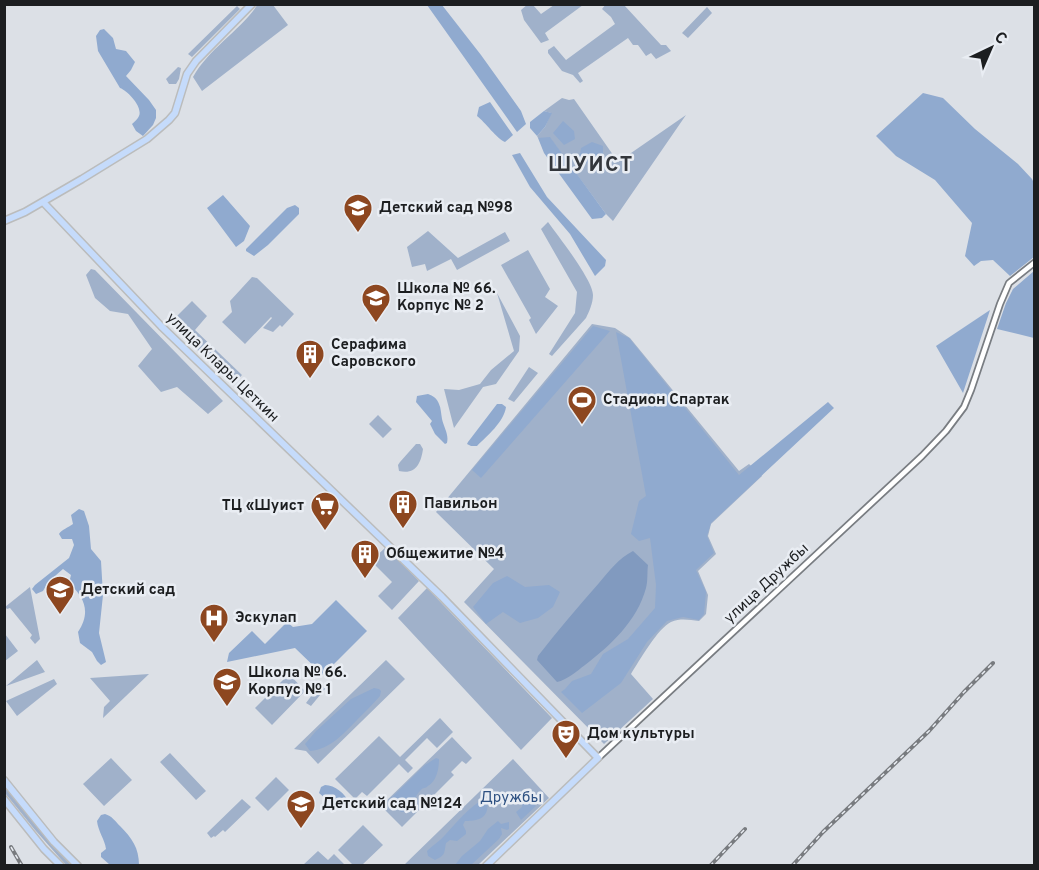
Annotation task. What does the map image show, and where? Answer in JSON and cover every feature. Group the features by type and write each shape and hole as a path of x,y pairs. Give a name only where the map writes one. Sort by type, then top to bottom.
{"main road":[{"path":"4,221 43,202 147,139 170,120 175,113 187,74 196,61 252,4"},
{"name":"улица Клары Цеткин","path":"43,202 161,326 442,597 598,758"},
{"name":"улица Дружбы","path":"486,866 598,758"},
{"path":"4,780 54,842 78,866"},
{"path":"4,799 44,849 61,866"}],"street":[{"name":"улица Дружбы","path":"598,758 946,431 964,407 1009,283 1035,263"}],"green space":[{"path":"258,4 273,5 288,25 202,91 193,77 207,57 243,23"},
{"path":"528,4 533,5 541,14 554,5 583,5 545,33 549,40 541,43 524,20 521,10"},
{"path":"606,4 624,5 661,45 666,45 671,51 656,59 651,53 646,56 638,45 633,45 628,38 578,73 583,81 580,83 573,75 562,71 548,50 554,46 566,60 615,24 602,9"},
{"path":"237,6 240,9 192,57 188,54"},
{"path":"707,7 712,13 688,38 682,33"},
{"path":"178,67 181,68 179,79 176,84 169,84 166,79"},
{"path":"562,98 574,99 618,162 686,115 613,221 550,138 538,138 537,136 545,127 551,113 544,111"},
{"path":"548,222 581,269 593,295 586,318 552,356 549,354 575,313 577,292 541,229"},
{"path":"428,231 458,258 505,232 510,241 457,270 451,259 427,271 425,264 412,267 407,247"},
{"path":"528,250 550,289 545,297 558,306 536,334 529,320 531,318 501,265"},
{"path":"91,269 95,270 223,401 208,414 177,387 161,392 138,366 152,349 128,314 110,311 95,298 86,275"},
{"path":"252,277 257,278 294,314 282,327 280,325 273,332 263,328 271,317 245,344 222,322 232,312 230,301"},
{"path":"497,293 520,336 519,351 496,384 483,387 454,428 444,389 459,390 480,384 491,370 514,351"},
{"path":"192,301 207,316 195,330 242,375 233,385 170,323"},
{"path":"592,324 615,328 630,338 739,471 749,464 762,476 711,524 708,536 716,554 698,571 708,595 706,614 699,621 671,622 655,638 631,674 653,699 604,744 464,602 494,569 436,512"},
{"path":"529,367 538,373 514,402 508,399"},
{"path":"378,415 392,429 383,438 369,424"},
{"path":"416,444 420,444 423,449 417,467 410,471 399,471 398,465"},
{"path":"386,547 419,581 392,610 378,596 392,582 371,561"},
{"path":"30,587 40,639 35,644 30,638 32,635 10,608 5,607"},
{"path":"427,588 552,718 521,750 398,618"},
{"path":"5,634 18,651 5,661"},
{"path":"37,660 45,672 6,686"},
{"path":"386,660 405,679 318,764 306,751 294,749"},
{"path":"149,674 103,718 104,707 110,701 90,678"},
{"path":"289,674 305,691 272,725 255,708"},
{"path":"54,679 57,684 17,716 6,701"},
{"path":"323,685 325,689 311,706 306,703 312,695"},
{"path":"440,718 453,732 437,748 427,738 405,760 413,768 408,773 399,764 367,796 362,792 355,799 335,779 379,736 400,757"},
{"path":"452,737 472,758 466,764 462,761 451,772 454,775 402,827 381,806"},
{"path":"170,753 206,791 196,800 160,762"},
{"path":"111,758 132,780 104,806 83,784"},
{"name":"Дружбы","path":"513,759 549,798 478,865 403,866"},
{"path":"276,777 289,790 268,811 255,798"},
{"path":"4,785 71,865 66,865 35,830 5,793"},
{"path":"242,799 251,807 225,832 223,830 211,838 207,833"},
{"path":"363,825 383,845 362,865 353,865 338,850"},
{"path":"318,851 328,860 334,854 345,865 303,865"}],"shaded area":[{"path":"427,5 442,5 521,111 526,124 517,132"},
{"path":"104,29 113,38 116,49 126,51 135,62 126,76 156,110 153,125 143,136 132,124 140,112 137,104 120,88 98,51 96,36 100,30"},
{"path":"923,93 943,98 975,129 1018,164 1034,183 1034,257 1010,276 993,260 981,261 974,266 965,256 972,223 935,180 896,156 876,136"},
{"path":"490,102 513,135 505,142 498,138 477,116 479,107"},
{"path":"544,111 552,113 537,136 530,128 530,122"},
{"path":"563,121 574,131 575,139 564,145 553,133"},
{"path":"550,137 606,214 602,218 592,219 544,153 538,138"},
{"path":"592,142 603,146 603,155 597,164 585,163 578,166 581,148"},
{"path":"520,153 547,197 606,260 605,266 595,276 570,234 530,187 512,155"},
{"path":"223,195 250,226 244,241 236,247 207,208"},
{"path":"295,205 299,208 299,214 268,245 254,256 246,251 287,208"},
{"path":"1034,271 1034,338 997,329 1013,289"},
{"path":"990,310 963,393 936,346"},
{"path":"593,326 610,331 481,478 472,470"},
{"path":"616,332 629,338 739,475 828,402 834,408 711,523 707,536 714,553 696,570 706,592 704,614 699,620 683,617 667,621 647,642 621,683 582,713 561,692 572,681 591,674 603,654 628,639 655,608 656,585 650,538 639,541 631,534 639,501 646,496"},
{"path":"428,394 436,399 440,406 447,437 445,444 435,434 430,424 432,421 416,402 417,396"},
{"path":"497,404 506,407 499,423 477,446 467,444 468,442"},
{"path":"79,509 84,511 89,526 91,549 101,561 103,595 99,633 106,662 101,665 92,652 80,643 78,632 85,612 79,594 69,583 71,575 63,569 48,582 43,591 36,594 32,589 69,558 74,545 72,539 62,539 59,534 73,524 71,515"},
{"path":"633,551 648,565 646,588 630,622 604,649 572,675 557,682 537,660 538,656 610,569"},
{"path":"507,576 525,587 549,585 560,592 553,607 538,618 520,623 503,612 486,624 473,607 493,583"},
{"path":"336,600 367,631 323,675 295,648 227,662 229,653 252,631 265,644 287,622 293,627 312,624"},
{"path":"374,688 381,691 380,696 347,730 331,744 310,751 305,744 316,731 351,699"},
{"path":"436,758 439,759 439,766 434,781 417,794 409,809 401,812 391,802 391,798 425,765"},
{"path":"325,785 336,788 342,793 349,802 348,806 339,810 319,793 321,787"},
{"path":"525,795 536,806 521,820 516,812 522,807 519,801"},
{"path":"485,798 488,800 484,816 465,821 463,825 466,834 457,841 450,840 446,843 441,857 435,860 428,856 427,851 468,810"},
{"path":"101,815 110,816 131,839 138,853 139,865 110,865 101,857 101,853 106,849 97,821"},
{"path":"498,821 501,824 509,822 509,829 501,828 502,834 499,839 471,865 455,865 480,841 488,829"}],"railway":[{"path":"792,866 823,832 929,731 993,663"},
{"path":"710,866 745,829"},
{"path":"11,847 22,866"}],"place":[{"name":"Детский сад №98","path":"358,234"},
{"name":"Школа № 66. Корпус № 2","path":"376,324"},
{"name":"Серафима Саровского","path":"310,380"},
{"name":"Стадион Спартак","path":"582,426"},
{"name":"Павильон","path":"403,530"},
{"name":"ТЦ «Шуист","path":"325,532"},
{"name":"Общежитие №4","path":"365,580"},
{"name":"Детский сад","path":"60,616"},
{"name":"Эскулап","path":"214,644"},
{"name":"Школа № 66. Корпус № 1","path":"227,708"},
{"name":"Дом культуры","path":"566,760"},
{"name":"Детский сад №124","path":"301,830"}],"district":[{"name":"ШУИСТ","path":"591,165"}]}
